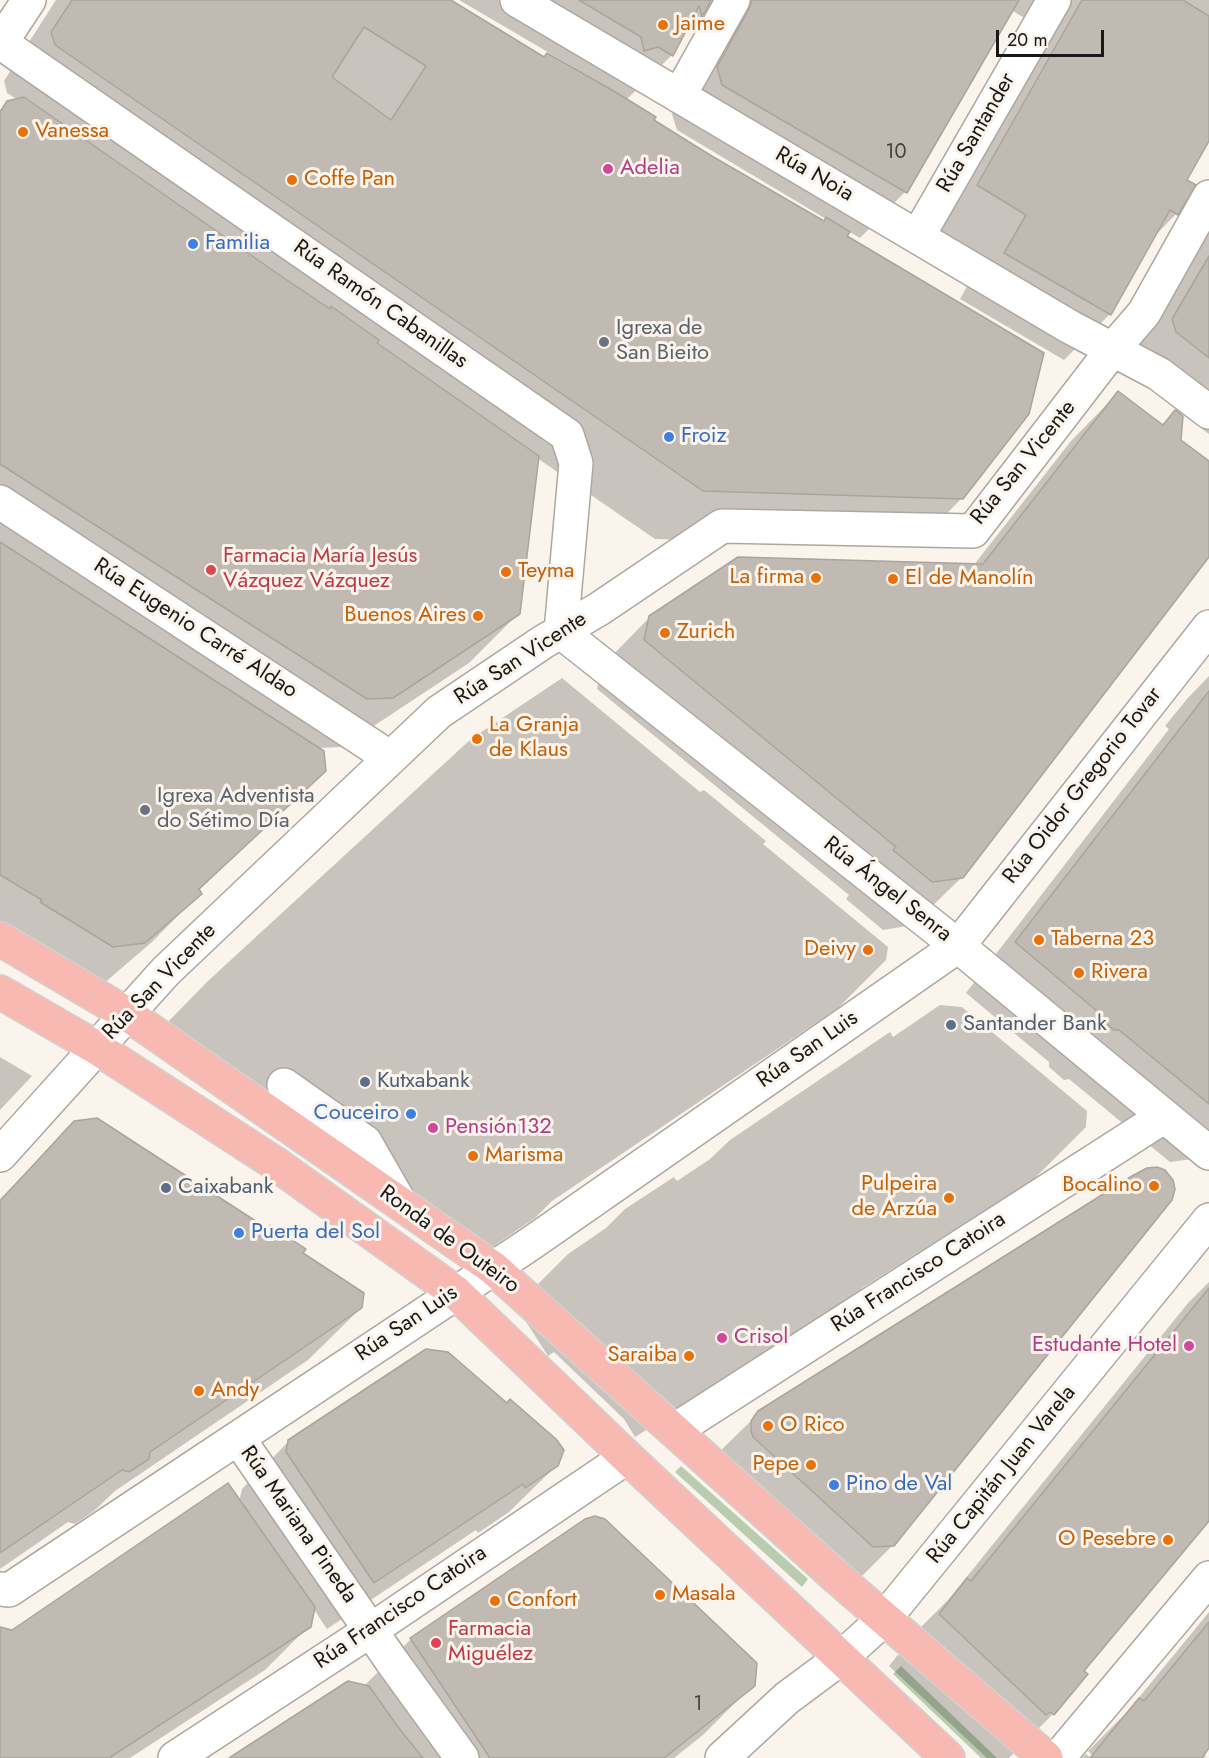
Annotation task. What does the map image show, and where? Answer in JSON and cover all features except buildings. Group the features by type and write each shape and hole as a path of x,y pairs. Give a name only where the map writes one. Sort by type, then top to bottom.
{"main road":[{"name":"Ronda de Outeiro","path":"0,939 127,1014 493,1268 885,1618 1046,1758"},
{"name":"Ronda de Outeiro","path":"0,992 97,1048 273,1162 455,1292 948,1758"}],"street":[{"path":"0,43 29,0"},
{"name":"Rúa Noia","path":"517,0 1070,327 1159,374 1209,412"},
{"path":"679,96 733,0"},
{"name":"Rúa Santander","path":"918,236 1054,0"},
{"name":"Rúa Ramón Cabanillas","path":"0,43 567,435 576,463 561,632"},
{"path":"1113,349 1144,313 1209,197"},
{"name":"Rúa San Vicente","path":"0,1155 166,971 439,712 599,609 722,526 973,531 1113,349"},
{"name":"Rúa Eugenio Carré Aldao","path":"0,502 389,757"},
{"name":"Rúa Oidor Gregorio Tovar","path":"958,946 1209,627"},
{"name":"Rúa Ángel Senra","path":"561,632 958,946 1209,1153"},
{"name":"Rúa San Luis","path":"0,1589 9,1590 493,1268 958,946"},
{"path":"284,1085 365,1142 400,1203"},
{"name":"Rúa Francisco Catoira","path":"675,1430 1163,1117"},
{"name":"Rúa Capitán Juan Varela","path":"885,1618 1209,1220"},
{"name":"Rúa Mariana Pineda","path":"238,1438 462,1758"},
{"name":"Rúa Francisco Catoira","path":"175,1758 627,1456"},
{"path":"1058,1758 1209,1578"},
{"path":"722,1758 787,1698 841,1658 885,1618"}],"green space":[{"path":"681,1466 808,1579 802,1587 675,1472"},
{"path":"901,1666 997,1758 981,1758 893,1674"}],"place":[{"name":"Jaime","path":"663,25"},
{"name":"Vanessa","path":"23,132"},
{"name":"Adelia","path":"608,169"},
{"name":"Coffe Pan","path":"292,180"},
{"name":"Familia","path":"193,244"},
{"name":"Igrexa de San Bieito","path":"604,342"},
{"name":"Froiz","path":"669,437"},
{"name":"Farmacia María Jesús Vázquez Vázquez","path":"211,570"},
{"name":"Teyma","path":"506,572"},
{"name":"La firma","path":"816,578"},
{"name":"El de Manolín","path":"893,579"},
{"name":"Buenos Aires","path":"478,616"},
{"name":"Zurich","path":"665,633"},
{"name":"La Granja de Klaus","path":"477,739"},
{"name":"Igrexa Adventista do Sétimo Día","path":"145,810"},
{"name":"Taberna 23","path":"1039,940"},
{"name":"Deivy","path":"868,950"},
{"name":"Rivera","path":"1079,973"},
{"name":"Santander Bank","path":"951,1025"},
{"name":"Kutxabank","path":"365,1082"},
{"name":"Couceiro","path":"411,1114"},
{"name":"Pensión132","path":"433,1128"},
{"name":"Marisma","path":"473,1156"},
{"name":"Bocalino","path":"1154,1186"},
{"name":"Caixabank","path":"166,1188"},
{"name":"Pulpeira de Arzúa","path":"949,1198"},
{"name":"Puerta del Sol","path":"239,1233"},
{"name":"Crisol","path":"722,1338"},
{"name":"Estudante Hotel","path":"1189,1346"},
{"name":"Saraiba","path":"689,1356"},
{"name":"Andy","path":"199,1391"},
{"name":"O Rico","path":"768,1426"},
{"name":"Pepe","path":"811,1465"},
{"name":"Pino de Val","path":"834,1485"},
{"name":"O Pesebre","path":"1168,1540"},
{"name":"Masala","path":"660,1595"},
{"name":"Confort","path":"495,1601"},
{"name":"Farmacia Miguélez","path":"436,1643"}]}
